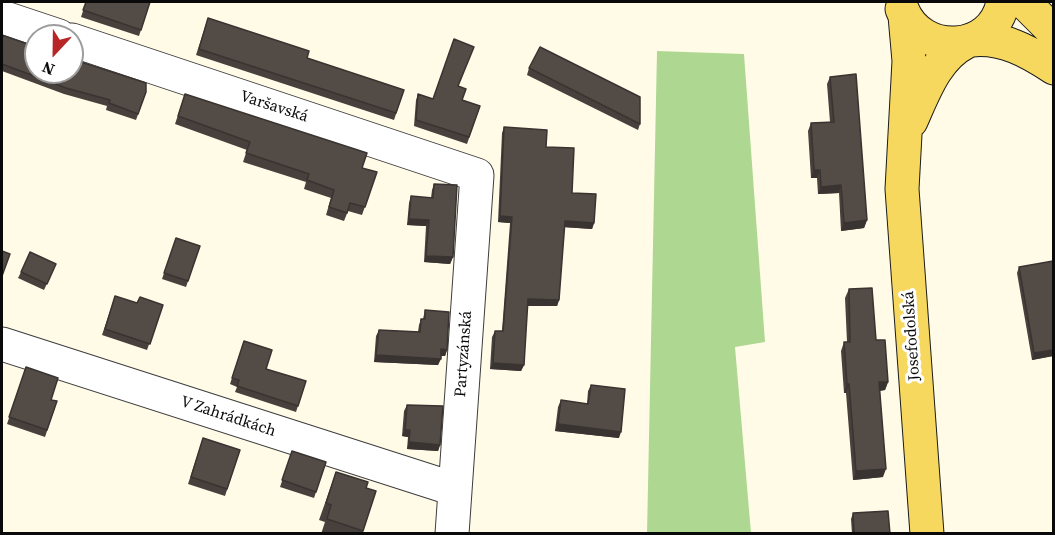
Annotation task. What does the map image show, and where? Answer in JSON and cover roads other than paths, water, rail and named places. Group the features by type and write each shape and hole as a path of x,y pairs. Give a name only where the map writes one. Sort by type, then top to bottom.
{"main road":[{"name":"Josefodolská","path":"903,139 938,68 950,52 991,26 1003,2"},
{"path":"1024,2 1053,32"},
{"name":"Josefodolská","path":"900,8 909,51 901,175 927,534"},
{"path":"900,8 912,26 930,40 944,44 989,39 1009,44 1053,68"}],"street":[{"path":"2,17 24,24"},
{"name":"Varšavská","path":"84,44 477,175"},
{"name":"Partyzánská","path":"452,534 477,175"},
{"name":"V Zahrádkách","path":"2,344 454,489"}]}
